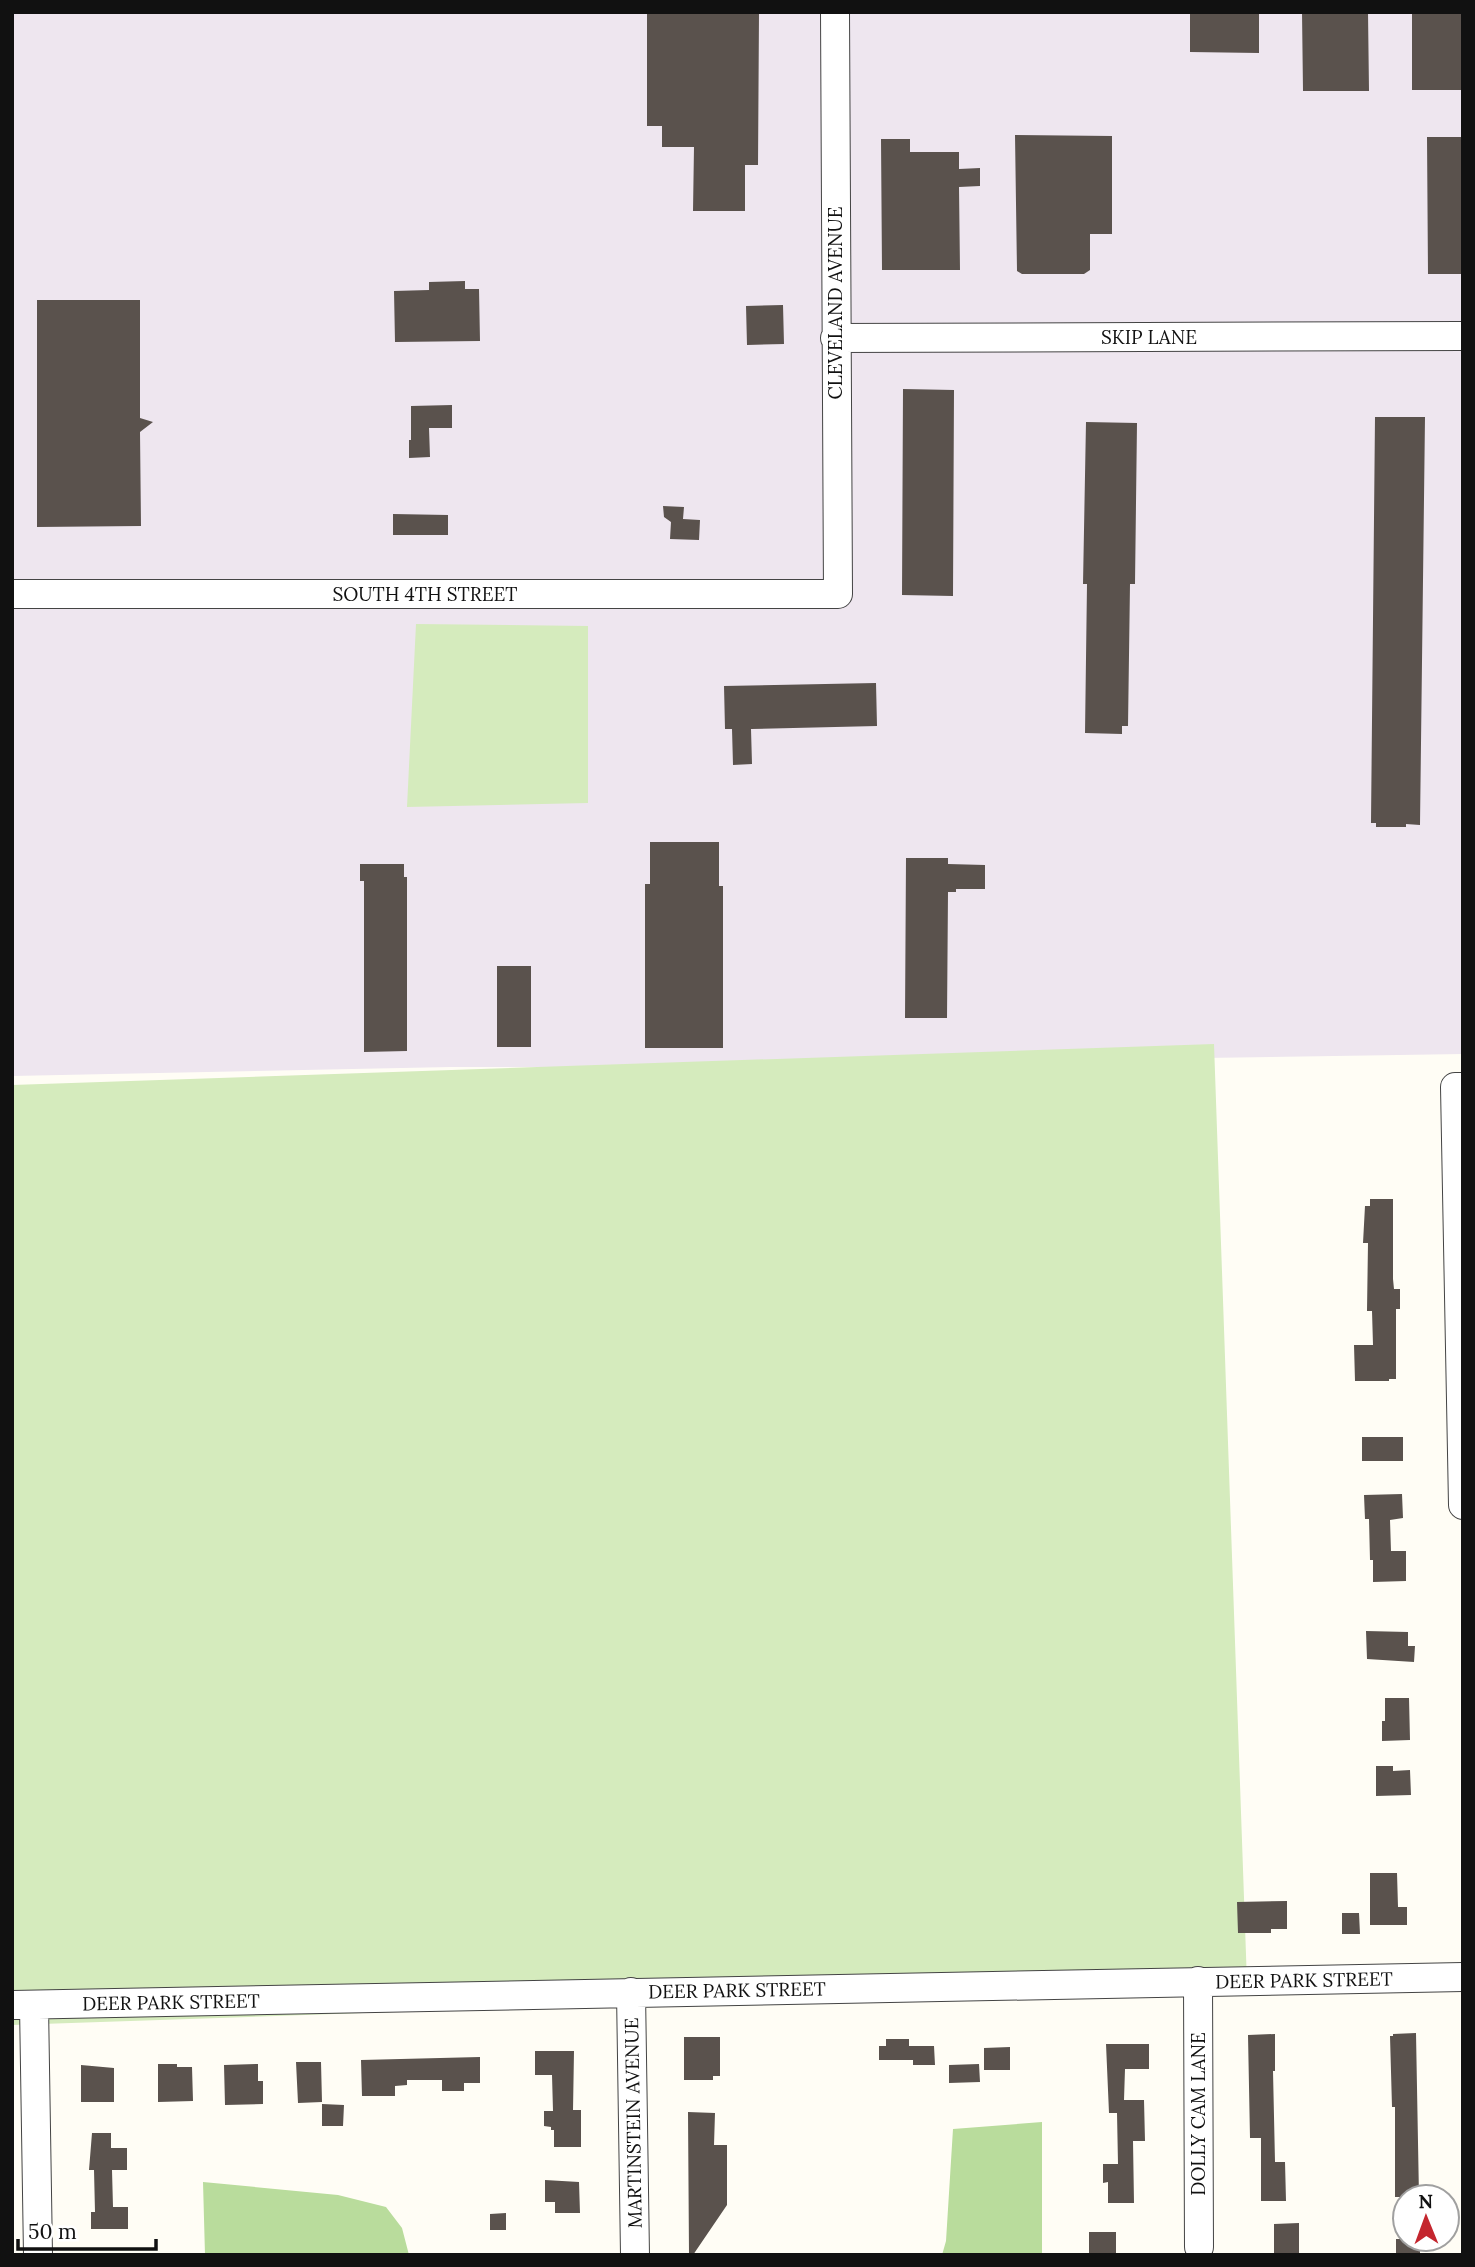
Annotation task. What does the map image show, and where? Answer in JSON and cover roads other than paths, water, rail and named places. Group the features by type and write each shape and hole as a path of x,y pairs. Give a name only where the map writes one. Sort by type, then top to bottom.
{"street":[{"name":"CLEVELAND AVENUE","path":"835,12 838,594"},
{"name":"SKIP LANE","path":"835,338 1463,336"},
{"name":"SOUTH 4TH STREET","path":"12,594 838,594"},
{"path":"1459,1087 1463,1505"},
{"name":"DEER PARK STREET","path":"23,2005 1463,1977"},
{"name":"DOLLY CAM LANE","path":"1198,1982 1199,2248"},
{"name":"MARTINSTEIN AVENUE","path":"631,1992 635,2255"},
{"path":"23,2005 38,2255"}]}
